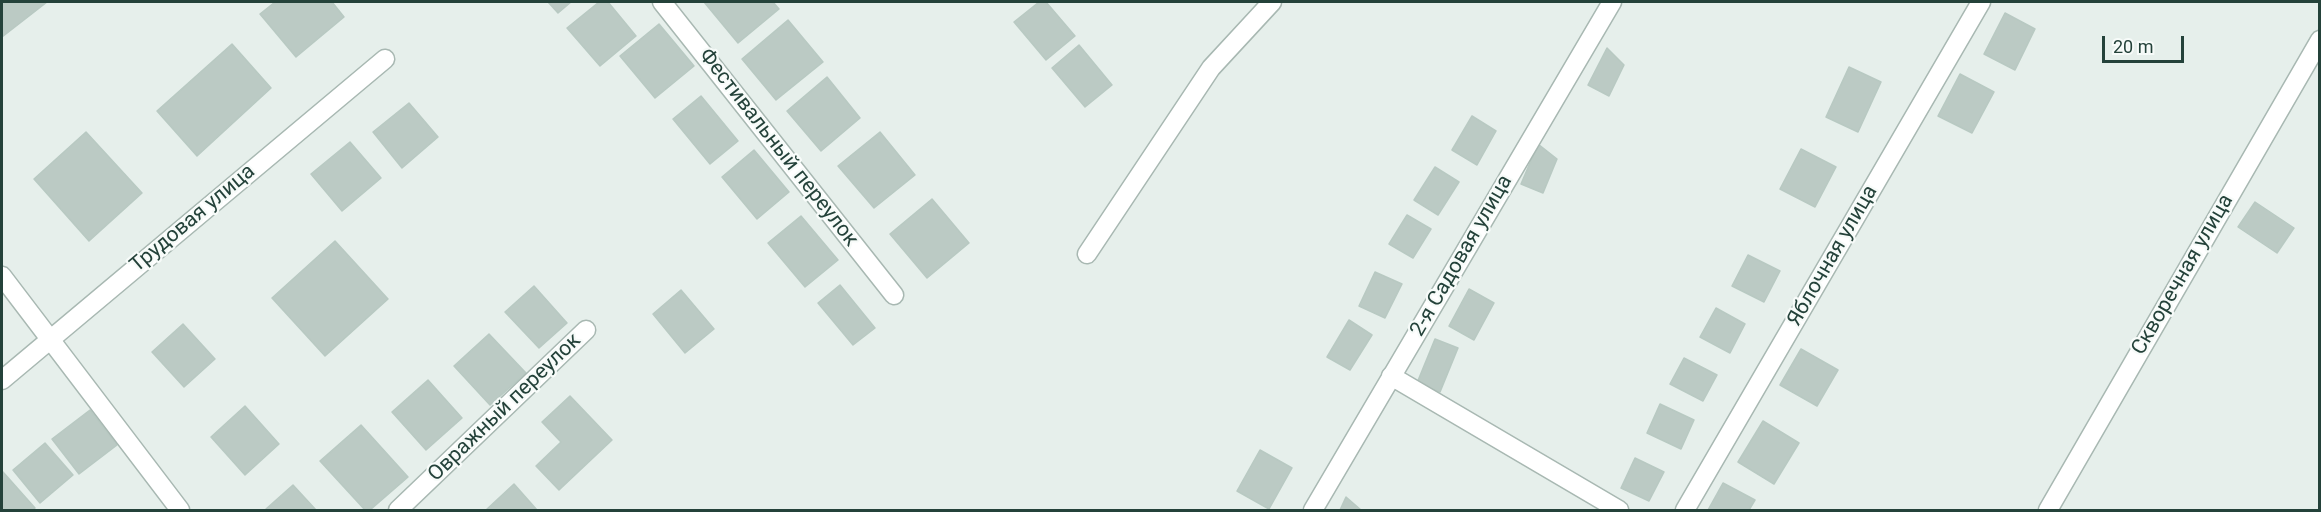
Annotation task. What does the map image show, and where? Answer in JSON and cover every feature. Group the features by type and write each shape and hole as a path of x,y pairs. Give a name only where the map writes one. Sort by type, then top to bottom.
{"street":[{"name":"Фестивальный переулок","path":"662,2 894,295"},
{"path":"1087,254 1211,68 1272,2"},
{"name":"2-я Садовая улица","path":"1313,510 1611,2"},
{"name":"Яблочная улица","path":"1685,510 1981,2"},
{"name":"Скворечная улица","path":"2048,510 2319,39"},
{"name":"Трудовая улица","path":"2,380 385,59"},
{"path":"2,276 180,510"},
{"name":"Овражный переулок","path":"398,510 586,330"},
{"path":"1391,376 1619,510"}],"building":[{"path":"2,2 47,2 2,37"},
{"path":"275,2 332,2 344,17 296,57 260,14"},
{"path":"548,2 571,2 558,13"},
{"path":"599,2 608,2 636,36 600,66 567,28"},
{"path":"704,2 773,2 779,9 738,43"},
{"path":"1039,2 1046,2 1075,36 1046,60 1014,22"},
{"path":"2005,13 2035,29 2015,70 1984,54"},
{"path":"788,20 823,62 776,100 742,59"},
{"path":"659,24 694,66 655,98 620,56"},
{"path":"232,44 271,88 197,156 157,111"},
{"path":"1079,45 1112,85 1085,107 1052,68"},
{"path":"1607,48 1624,65 1609,96 1588,85"},
{"path":"1849,67 1881,82 1858,132 1826,117"},
{"path":"1960,74 1994,92 1972,133 1938,116"},
{"path":"827,77 860,118 821,151 787,111"},
{"path":"701,96 738,141 710,164 673,119"},
{"path":"409,103 438,137 402,168 373,132"},
{"path":"1472,116 1496,131 1477,165 1452,150"},
{"path":"86,132 142,193 89,241 34,179"},
{"path":"880,132 915,175 874,208 838,166"},
{"path":"350,142 381,178 342,211 311,174"},
{"path":"1538,144 1557,159 1543,193 1521,184"},
{"path":"1801,149 1836,167 1815,207 1780,189"},
{"path":"754,150 789,192 757,219 722,177"},
{"path":"1435,167 1459,182 1438,215 1414,200"},
{"path":"932,199 969,243 927,278 890,234"},
{"path":"2255,202 2294,228 2277,253 2238,227"},
{"path":"1407,215 1431,229 1413,258 1389,244"},
{"path":"801,216 838,260 805,287 768,243"},
{"path":"335,241 388,299 325,356 272,298"},
{"path":"1748,255 1780,271 1764,302 1732,286"},
{"path":"1375,272 1402,284 1385,318 1359,306"},
{"path":"840,285 875,328 853,345 818,303"},
{"path":"534,286 567,323 539,348 505,312"},
{"path":"1469,289 1494,303 1474,340 1449,326"},
{"path":"681,290 714,329 685,353 653,314"},
{"path":"1716,308 1745,324 1730,353 1700,337"},
{"path":"1349,320 1372,335 1350,370 1327,357"},
{"path":"183,324 215,359 184,387 152,352"},
{"path":"489,334 526,373 490,405 454,366"},
{"path":"1435,339 1458,348 1440,392 1417,383"},
{"path":"1801,349 1838,370 1817,406 1780,385"},
{"path":"1684,358 1717,375 1703,401 1670,384"},
{"path":"428,380 462,418 426,450 392,412"},
{"path":"570,396 612,440 559,490 536,466 561,442 542,422"},
{"path":"1660,404 1694,420 1681,449 1647,433"},
{"path":"245,406 279,444 245,475 211,437"},
{"path":"90,410 117,445 79,474 52,439"},
{"path":"1763,421 1799,443 1774,484 1738,462"},
{"path":"361,425 408,477 370,510 365,510 320,461"},
{"path":"45,443 73,475 40,503 13,470"},
{"path":"1260,450 1292,468 1269,509 1237,491"},
{"path":"1635,458 1664,472 1649,501 1621,488"},
{"path":"3,472 35,508 33,510 2,510"},
{"path":"1723,483 1755,500 1749,510 1708,510"},
{"path":"514,484 537,510 486,510"},
{"path":"293,485 316,510 266,509"},
{"path":"1346,497 1361,510 1340,510"}]}
